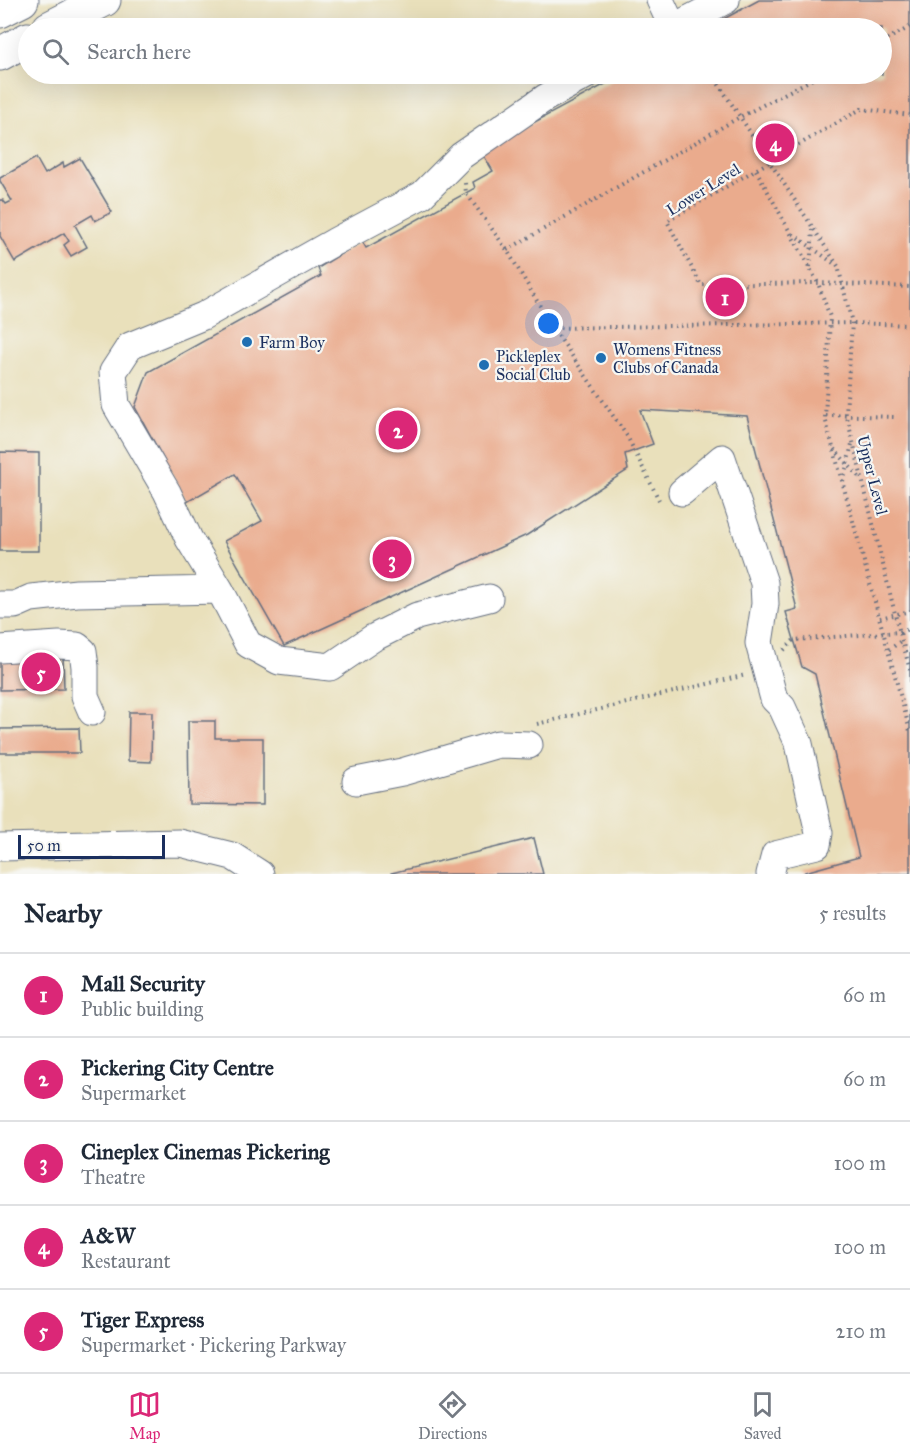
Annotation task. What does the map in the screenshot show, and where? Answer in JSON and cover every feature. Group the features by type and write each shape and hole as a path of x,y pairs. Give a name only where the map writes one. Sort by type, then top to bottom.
{"main road":[{"path":"0,11 21,0"},
{"path":"69,18 104,0"},
{"path":"0,54 18,44"}],"street":[{"path":"660,0 668,18"},
{"path":"691,18 726,0"},
{"path":"489,598 417,616 373,638 330,667 279,661 248,644 220,590 189,539 167,492 116,405 113,372 130,346 203,316 422,195 461,156 545,98 570,84"},
{"path":"672,497 722,458 764,583 765,604 759,643 774,699 783,707 799,744 819,833 817,845 776,855 770,874"},
{"path":"0,605 15,605 31,598 77,593 220,590"},
{"path":"0,591 14,591 31,598"},
{"path":"0,649 77,646 83,651 86,667 86,696 92,712"},
{"path":"356,781 402,772 532,735"},
{"path":"0,846 180,843 232,856 260,874"}],"path":[{"path":"892,37 910,27"},
{"name":"Upper Level","path":"719,84 838,266 852,322 846,413 910,670"},
{"path":"507,250 740,117 803,84"},
{"name":"Lower Level","path":"910,116 861,108 667,221 701,285 818,283 910,287"},
{"path":"461,156 466,193 507,250 553,328 672,497"},
{"name":"Lower Level","path":"756,170 818,283 830,317 825,415 910,730"},
{"path":"810,268 813,229"},
{"path":"790,232 838,266"},
{"path":"553,328 852,322 910,325"},
{"path":"825,415 896,417"},
{"path":"843,481 853,442"},
{"path":"833,447 862,479"},
{"path":"880,618 910,611"},
{"path":"532,735 751,674 774,661 794,640 899,632 910,629"},
{"path":"889,650 902,640"}],"building":[{"path":"759,0 910,0 910,874 803,874 859,857 815,674 802,667 786,612 797,609 747,416 640,410 653,444 625,454 628,470 527,535 284,646 224,541 262,521 235,474 187,502 135,407 148,372 321,276 318,268 362,241 366,248 475,188 473,182 493,171 481,151 605,84 892,84 892,18 726,18"},
{"path":"36,158 45,174 63,163 64,167 80,158 112,212 95,221 92,215 75,225 87,247 71,256 64,245 69,241 64,233 15,262 0,236 0,200 6,204 12,201 0,178"},
{"path":"0,452 39,453 39,551 0,551"},
{"path":"63,657 64,689 0,690 0,658"},
{"path":"129,712 152,712 151,762 128,761"},
{"path":"188,721 215,721 215,738 263,738 263,805 189,804"},
{"path":"79,728 80,753 0,753 0,729"},
{"path":"534,838 543,874 391,874 391,873"}],"place":[{"name":"A&W","path":"775,143"},
{"name":"Mall Security","path":"725,297"},
{"name":"Farm Boy","path":"247,342"},
{"name":"Womens Fitness Clubs of Canada","path":"601,358"},
{"name":"Pickleplex Social Club","path":"484,365"},
{"name":"Pickering City Centre","path":"398,430"},
{"name":"Cineplex Cinemas Pickering","path":"392,559"},
{"name":"Tiger Express","path":"41,672"}]}
